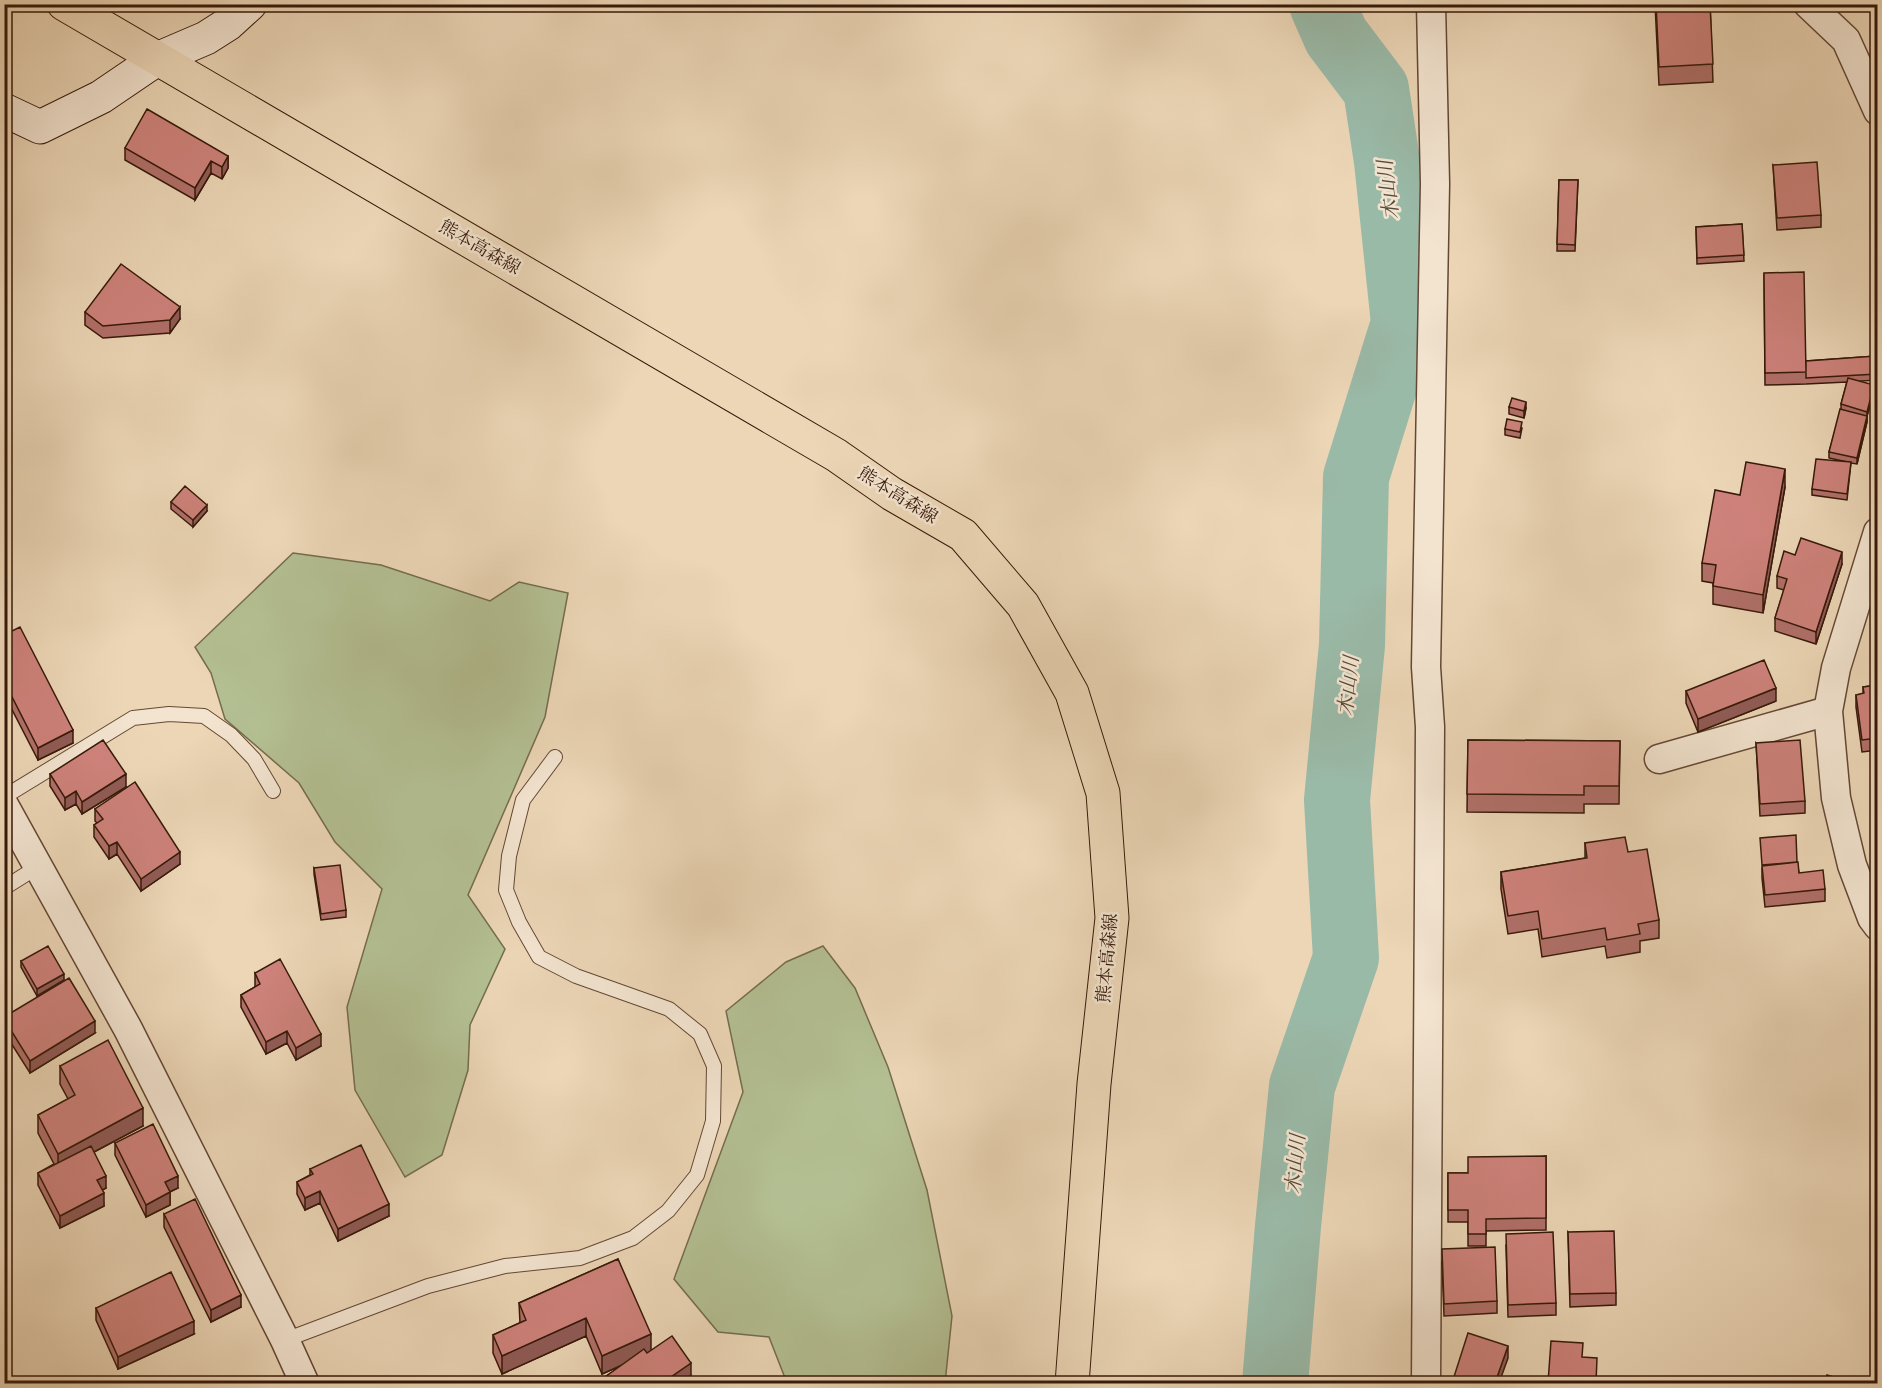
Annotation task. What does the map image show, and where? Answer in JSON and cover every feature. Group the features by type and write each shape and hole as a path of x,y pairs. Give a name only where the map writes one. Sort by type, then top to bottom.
{"main road":[{"name":"熊本高森線","path":"64,4 836,455 892,494 963,535 1023,605 1072,693 1103,793 1112,918 1094,1084 1072,1383"}],"street":[{"path":"4,110 40,128 101,97 158,59 206,38 228,24 250,4"},
{"path":"1426,1383 1430,728 1426,667 1435,184 1431,4"},
{"path":"1808,4 1846,40 1878,111"},
{"path":"1878,532 1836,668 1828,711 1836,798 1852,865 1872,918 1878,926"},
{"path":"1659,759 1828,711"},
{"path":"4,805 128,1029 305,1383"}],"lane":[{"path":"4,797 133,718 169,714 204,716 231,735 254,759 273,791"},
{"path":"285,1340 428,1286 505,1266 580,1258 633,1238 668,1211 697,1175 713,1121 714,1066 700,1034 669,1009 576,976 539,957 519,922 506,890 509,856 523,800 555,757"},
{"path":"4,888 39,866"}],"green space":[{"path":"293,553 381,565 490,601 519,582 568,593 545,717 468,895 505,949 470,1025 468,1070 442,1155 405,1177 355,1090 347,1007 382,889 335,842 299,783 225,719 211,673 195,647"},
{"path":"823,946 855,988 888,1067 927,1190 952,1316 945,1383 787,1383 769,1337 718,1332 674,1279 743,1092 726,1011 786,962"}],"building":[{"path":"1656,4 1710,4 1713,64 1659,67"},
{"path":"147,109 228,156 222,167 211,161 195,188 125,148"},
{"path":"1817,162 1821,215 1777,218 1773,165"},
{"path":"1559,180 1578,180 1575,245 1557,244"},
{"path":"1742,224 1744,255 1697,258 1696,227"},
{"path":"121,264 180,307 170,320 103,326 85,312"},
{"path":"1804,272 1806,372 1765,373 1764,273"},
{"path":"1876,356 1877,374 1806,378 1806,361"},
{"path":"1848,378 1874,385 1867,412 1841,404"},
{"path":"1512,398 1526,402 1524,411 1509,407"},
{"path":"1840,409 1867,416 1857,458 1829,452"},
{"path":"1507,419 1522,422 1520,432 1505,429"},
{"path":"1816,459 1851,462 1847,494 1812,489"},
{"path":"1746,462 1785,469 1763,595 1713,586 1716,565 1702,563 1715,490 1740,495"},
{"path":"185,486 207,505 193,520 171,502"},
{"path":"1801,538 1842,552 1816,632 1775,618 1787,579 1777,576 1784,551 1795,555"},
{"path":"20,627 73,730 38,748 4,681 4,635"},
{"path":"1764,660 1776,688 1698,719 1686,691"},
{"path":"1878,685 1878,738 1862,740 1856,695 1864,693 1863,687"},
{"path":"103,740 126,774 82,802 76,791 65,798 50,774"},
{"path":"1468,740 1620,741 1619,786 1584,786 1584,795 1467,794"},
{"path":"1800,740 1805,801 1760,804 1756,743"},
{"path":"135,782 180,852 141,879 117,842 109,846 94,825 103,819 95,809"},
{"path":"1796,835 1797,862 1762,865 1760,838"},
{"path":"1625,837 1628,852 1647,849 1659,920 1638,924 1640,934 1607,940 1605,928 1542,939 1538,911 1508,916 1501,872 1587,858 1585,843"},
{"path":"1798,862 1799,873 1823,870 1825,889 1765,895 1762,866"},
{"path":"340,865 346,910 321,914 314,868"},
{"path":"48,946 64,974 37,989 21,961"},
{"path":"280,959 321,1034 296,1048 287,1031 266,1042 241,995 260,984 255,973"},
{"path":"69,978 95,1021 30,1061 4,1017"},
{"path":"108,1040 143,1108 58,1154 38,1115 75,1095 60,1066"},
{"path":"153,1124 178,1176 165,1182 170,1192 146,1205 115,1143"},
{"path":"361,1145 389,1204 338,1229 320,1191 305,1198 297,1182 313,1174 310,1169"},
{"path":"91,1146 106,1176 97,1180 104,1193 60,1216 38,1173"},
{"path":"1546,1156 1546,1218 1486,1219 1486,1234 1468,1234 1468,1210 1448,1210 1448,1173 1468,1173 1468,1157"},
{"path":"195,1199 241,1295 211,1310 164,1214"},
{"path":"1614,1231 1616,1293 1570,1294 1568,1232"},
{"path":"1553,1232 1556,1303 1508,1305 1506,1234"},
{"path":"1495,1247 1497,1301 1444,1304 1442,1249"},
{"path":"618,1259 651,1334 602,1356 586,1318 502,1356 493,1335 526,1320 519,1303"},
{"path":"171,1272 194,1321 118,1357 96,1308"},
{"path":"1468,1333 1508,1346 1495,1383 1452,1383"},
{"path":"672,1336 691,1363 665,1381 667,1383 598,1382 644,1349 647,1353"},
{"path":"1551,1341 1583,1343 1582,1357 1597,1358 1596,1383 1548,1383"},
{"path":"1827,1375 1853,1383 1824,1383"}],"waterway":[{"name":"木山川","path":"1275,1384 1302,1086 1346,958 1337,800 1352,645 1356,477 1404,323 1387,161 1376,89 1336,36 1322,4"},
{"path":"1871,4 1878,11"}]}
